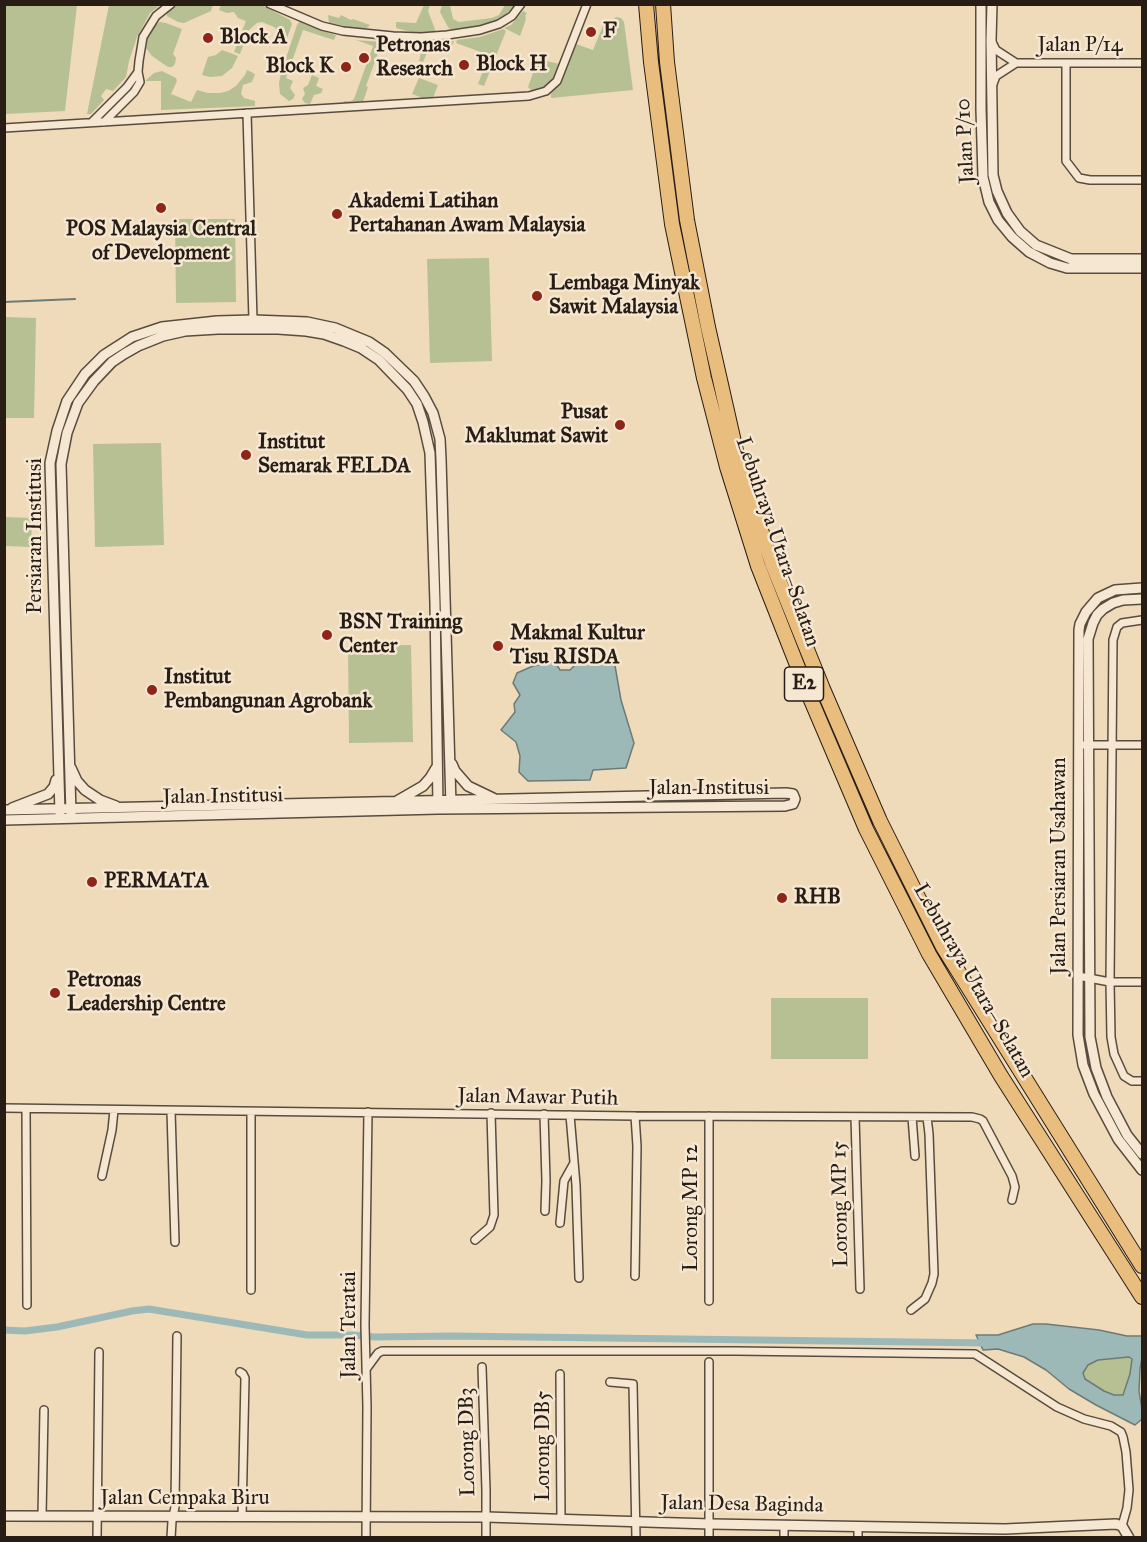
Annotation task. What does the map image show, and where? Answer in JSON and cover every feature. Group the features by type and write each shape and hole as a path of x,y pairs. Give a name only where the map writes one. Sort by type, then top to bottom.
{"highway":[{"name":"Lebuhraya Utara–Selatan","path":"646,4 651,62 672,224 704,378 727,467 758,566 808,693 866,829 929,954 1001,1076 1143,1297"},
{"name":"Lebuhraya Utara–Selatan","path":"663,4 667,62 681,174 697,273 740,464 772,563 880,822 943,947 1143,1266"}],"street":[{"path":"104,122 134,92 140,82 138,72 143,37 156,16 171,4"},
{"path":"272,5 314,23 343,31 421,37 480,30 499,24 512,16 521,4"},
{"path":"4,128 521,97 543,92 557,81 587,4"},
{"name":"Jalan P/10","path":"981,4 982,177 989,202 998,220 1029,252 1050,263 1067,268 1143,268"},
{"name":"Jalan P/10","path":"992,4 993,175 1007,213 1020,231 1036,245 1071,259 1143,259"},
{"name":"Jalan P/14","path":"991,40 996,50 1016,63"},
{"name":"Jalan P/14","path":"992,88 996,76 1016,63 1143,63"},
{"path":"1066,63 1066,161 1079,178 1143,180"},
{"path":"92,122 127,87 138,72"},
{"path":"247,113 253,320"},
{"name":"Persiaran Institusi","path":"60,814 50,463 57,431 68,401 85,374 104,356 132,337 162,327 253,320 307,322 335,328 369,342 386,353 414,381 433,413 440,440 441,459 451,805"},
{"name":"Persiaran Institusi","path":"71,814 61,464 68,433 78,403 112,362 138,346 163,336 185,331 218,329 306,331 344,341 361,348 379,360 407,389 417,404 430,453 438,805"},
{"name":"Jalan Persiaran Usahawan","path":"1143,588 1115,590 1103,595 1086,612 1080,624 1078,745 1079,1050 1094,1094 1118,1139 1143,1170"},
{"name":"Jalan Persiaran Usahawan","path":"1143,599 1123,600 1103,609 1093,623 1089,639 1090,1037 1096,1068 1107,1097 1127,1135 1143,1154"},
{"path":"1143,620 1122,623 1117,627 1113,640 1110,982 1113,1054 1122,1074 1132,1081 1143,1081"},
{"path":"1078,745 1143,745"},
{"path":"451,762 454,771 468,786 498,799"},
{"path":"395,802 423,786 437,765"},
{"path":"69,766 85,790 100,800 119,808"},
{"path":"5,813 52,791 58,769"},
{"name":"Jalan Institusi","path":"5,813 71,814 438,805 785,806 793,804 795,799 792,794 786,793 498,799 451,805"},
{"name":"Jalan Institusi","path":"71,814 119,808 395,802 438,805"},
{"path":"1078,976 1110,982 1143,982"},
{"name":"Jalan Mawar Putih","path":"4,1108 634,1116 972,1117 983,1121 1012,1176 1015,1187 1012,1200"},
{"path":"26,1109 27,1305"},
{"path":"102,1176 114,1110"},
{"path":"171,1111 175,1242"},
{"path":"251,1112 251,1290"},
{"name":"Jalan Teratai","path":"366,1538 367,1352 365,1325 368,1112"},
{"path":"475,1240 490,1227 494,1215 491,1113"},
{"path":"544,1114 545,1211"},
{"path":"570,1115 579,1278"},
{"path":"634,1116 637,1146 635,1276"},
{"name":"Lorong MP 12","path":"709,1116 709,1301"},
{"name":"Lorong MP 15","path":"855,1117 860,1289"},
{"path":"912,1117 915,1156"},
{"path":"911,1310 925,1299 933,1283 934,1274 927,1117"},
{"path":"560,1223 564,1181 574,1163"},
{"path":"171,1538 175,1508 177,1336"},
{"path":"367,1368 382,1351 975,1354 1057,1407 1084,1419 1111,1426 1121,1432 1126,1452 1129,1490 1128,1508 1119,1525 1129,1538"},
{"path":"97,1538 99,1352"},
{"path":"709,1362 709,1538"},
{"name":"Lorong DB3","path":"482,1367 486,1538"},
{"path":"240,1372 245,1378 242,1517"},
{"name":"Lorong DB5","path":"560,1374 561,1519"},
{"path":"610,1382 633,1384 636,1538"},
{"path":"42,1516 45,1410"},
{"name":"Jalan Cempaka Biru","path":"4,1516 366,1517"},
{"name":"Jalan Desa Baginda","path":"366,1517 486,1517 710,1524 928,1527 1005,1533 1119,1525"},
{"path":"784,1525 784,1538"},
{"path":"858,1526 858,1538"},
{"path":"927,1538 928,1527"}],"green space":[{"path":"5,4 77,5 65,111 5,114"},
{"path":"109,5 160,5 150,13 137,37 126,77 113,91 106,89 101,96 104,100 91,114 87,114"},
{"path":"177,5 213,5 211,11 184,23 167,16 167,10"},
{"path":"221,5 262,5 290,20 292,24 286,41 276,37 277,30 274,27 262,22 257,23 249,30 240,54 234,52 246,21 238,18 234,12 227,13 219,10"},
{"path":"424,5 430,5 428,11 436,32 411,32 396,28 396,22 416,23"},
{"path":"442,5 450,5 453,19 459,22 492,18 499,15 505,5 516,5 499,20 465,29 450,29 440,12"},
{"path":"523,11 527,13 520,36 504,28 511,25"},
{"path":"328,15 339,18 341,15 370,25 364,30 329,23"},
{"path":"616,17 621,18 624,22 633,90 551,98 551,94 560,83 576,44 593,50 605,21 611,22"},
{"path":"300,21 317,25 318,29 336,35 334,40 303,30 286,78 293,81 290,88 295,95 289,101 280,94 279,83"},
{"path":"160,22 182,29 173,54 176,58 172,67 168,67 152,56 146,48 147,35 153,26"},
{"path":"503,29 506,31 484,86 478,84 489,55 456,43 457,40 480,37"},
{"path":"356,40 382,42 366,86 368,87 363,102 343,103 354,99 373,46"},
{"path":"454,41 448,54 429,48 423,62 419,61 421,53 390,42 418,43"},
{"path":"222,50 238,56 232,68 222,76 202,75 208,57"},
{"path":"546,61 560,64 553,81 546,88 532,91 528,87 537,62 544,64"},
{"path":"247,70 255,74 252,82 243,85 241,94 244,98 255,101 255,106 161,110 161,81 145,81 154,73 162,71 176,78 177,81 171,94 191,102 197,90 208,93 228,91 236,86"},
{"path":"312,75 319,78 316,86 323,89 321,93 314,95 310,104 305,103 302,99 305,94 303,88 308,85"},
{"path":"419,78 438,85 433,98 423,98 412,94"},
{"path":"175,219 235,219 236,302 176,303"},
{"path":"489,258 492,361 430,363 427,259"},
{"path":"5,317 36,318 34,418 5,418"},
{"path":"161,443 164,545 95,547 93,444"},
{"path":"5,517 32,518 31,547 5,546"},
{"path":"411,645 413,742 349,743 348,646"},
{"path":"771,998 868,998 868,1059 771,1059"},
{"path":"1129,1357 1132,1359 1130,1374 1123,1395 1114,1395 1104,1391 1085,1379 1083,1373 1087,1365 1098,1360"}],"water":[{"path":"582,658 597,664 614,660 621,700 634,743 626,768 593,770 590,780 528,781 519,772 520,756 516,742 501,730 515,712 514,704 520,695 513,683 517,673 533,666 555,662 560,670 570,670"},
{"path":"1033,1324 1046,1324 1099,1330 1127,1336 1142,1336 1139,1391 1142,1419 1135,1425 1096,1405 1024,1357 998,1349 983,1350 976,1335 998,1335","holes":["1129,1357 1132,1359 1123,1395 1114,1395 1104,1391 1085,1379 1083,1373 1088,1365 1098,1360"]}],"waterway":[{"path":"4,302 75,299"},
{"path":"4,1330 25,1331 57,1327 149,1309 307,1335 988,1343"}],"place":[{"name":"F","path":"591,32"},
{"name":"Block A","path":"208,38"},
{"name":"Petronas Research","path":"364,58"},
{"name":"Block H","path":"464,65"},
{"name":"Block K","path":"346,67"},
{"name":"POS Malaysia Central of Development","path":"161,208"},
{"name":"Akademi Latihan Pertahanan Awam Malaysia","path":"337,214"},
{"name":"Lembaga Minyak Sawit Malaysia","path":"537,296"},
{"name":"Pusat Maklumat Sawit","path":"620,425"},
{"name":"Institut Semarak FELDA","path":"246,455"},
{"name":"BSN Training Center","path":"327,635"},
{"name":"Makmal Kultur Tisu RISDA","path":"498,646"},
{"name":"Institut Pembangunan Agrobank","path":"152,690"},
{"name":"PERMATA","path":"92,882"},
{"name":"RHB","path":"782,898"},
{"name":"Petronas Leadership Centre","path":"55,993"}]}
